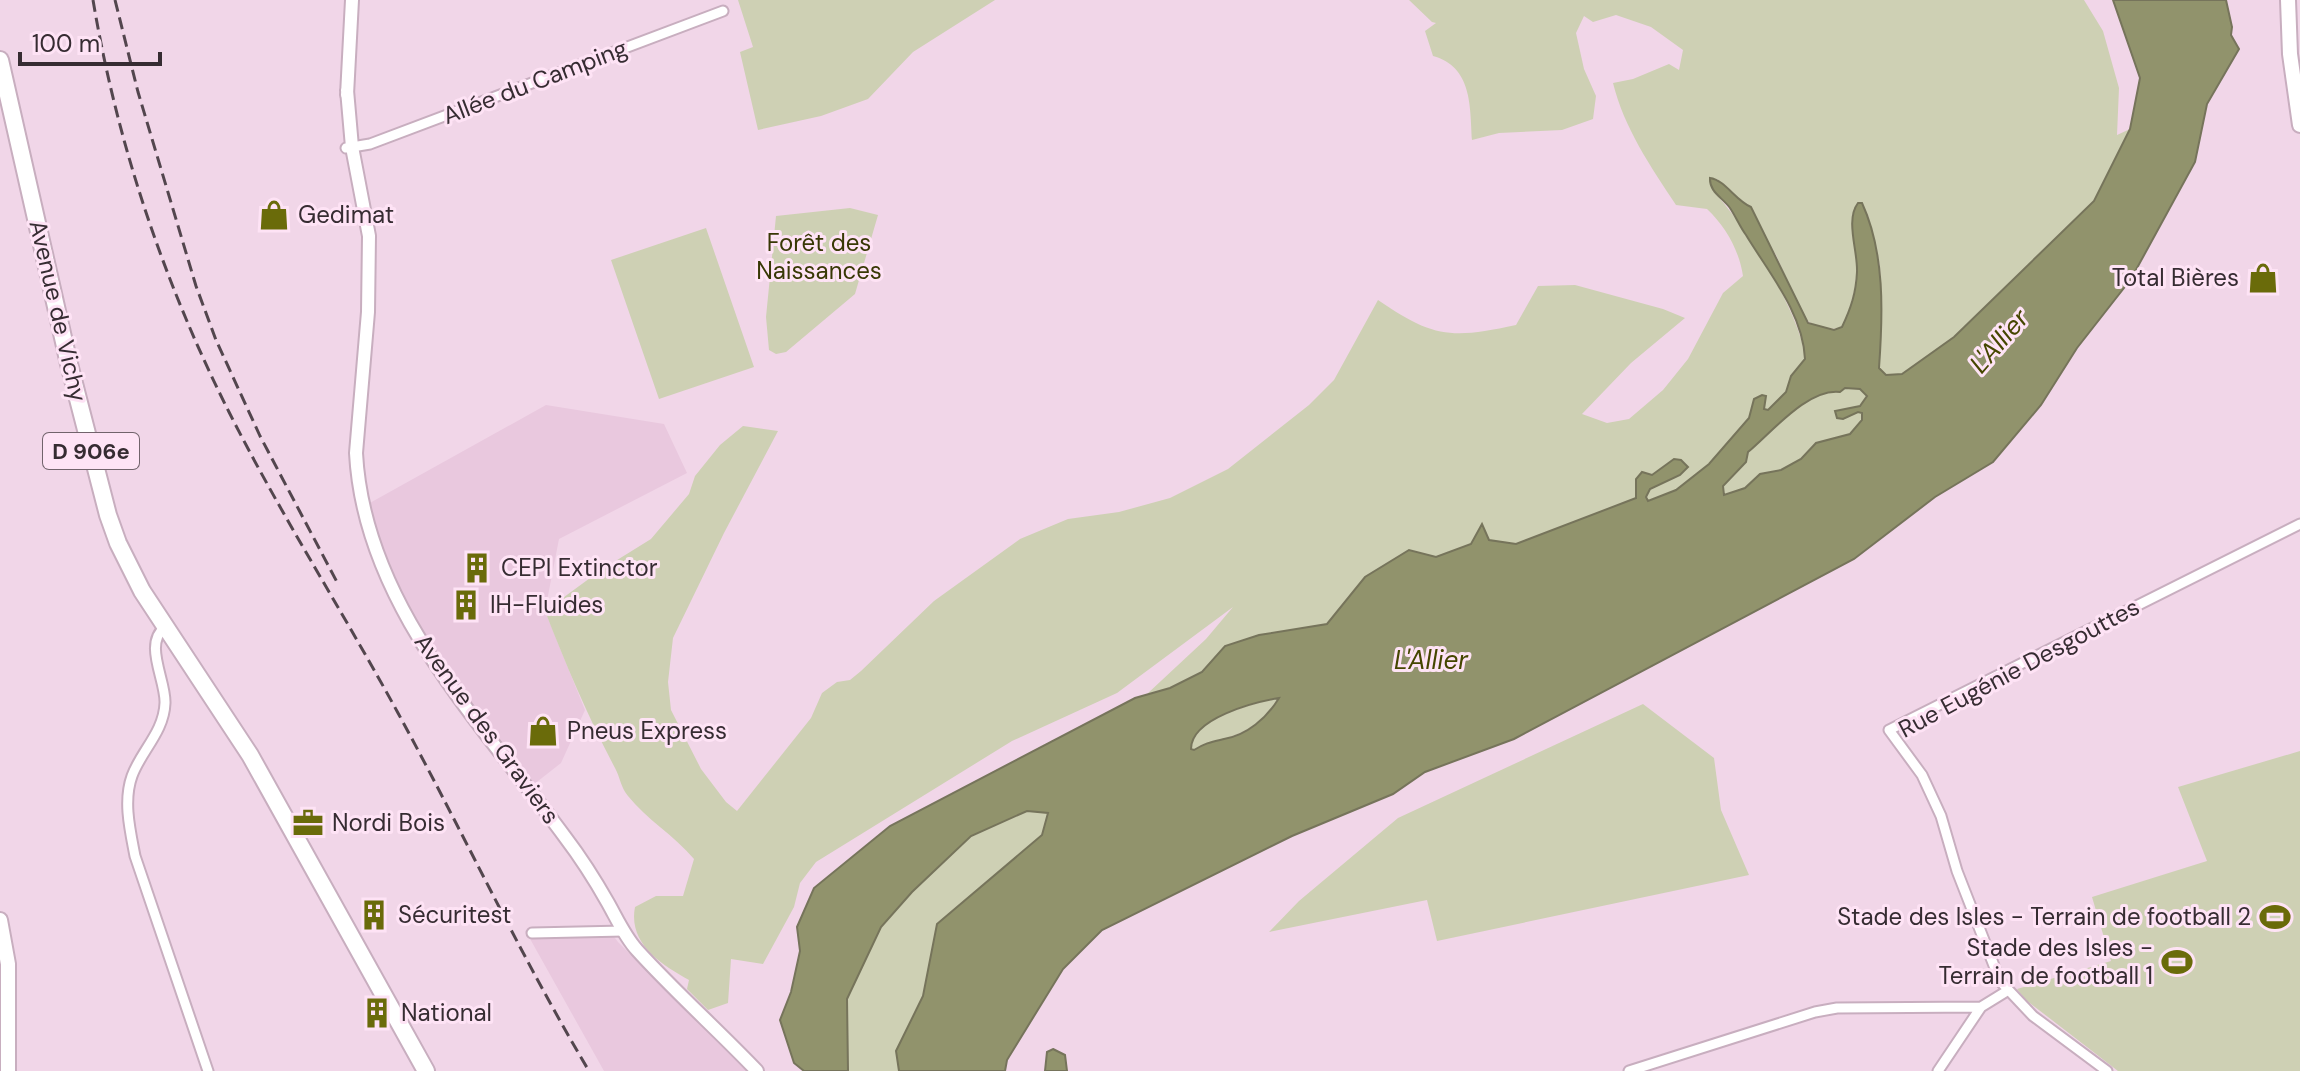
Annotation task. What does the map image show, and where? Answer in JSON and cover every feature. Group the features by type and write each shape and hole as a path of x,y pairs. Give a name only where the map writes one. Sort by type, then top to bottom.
{"main road":[{"path":"2288,0 2290,54 2300,125"},
{"name":"Avenue de Vichy","path":"0,60 69,364 108,515 130,570 278,802 426,1071"},
{"path":"0,920 8,964 8,1071"}],"street":[{"name":"Avenue des Graviers","path":"352,0 347,90 349,148 369,236 368,312 356,453 362,502 377,553 424,645 468,710 574,848 634,948 757,1071"},
{"name":"Allée du Camping","path":"349,148 370,144 723,11"},
{"name":"Rue Eugénie Desgouttes","path":"2107,1071 2033,1016 2000,981 1957,871 1941,816 1922,775 1889,730 2300,524"},
{"path":"165,627 157,638 155,653 165,686 165,707 150,746 132,775 128,802 135,856 208,1071"},
{"path":"532,933 624,931"},
{"path":"1938,1071 1981,1007 2007,991"},
{"path":"1629,1071 1815,1012 1837,1008 1981,1007"}],"shaded area":[{"path":"546,405 664,424 687,473 559,539 545,611 585,710 561,763 533,785 437,660 386,564 368,504"},
{"path":"612,934 748,1071 604,1071 529,937"}],"green space":[{"path":"738,0 995,0 913,52 868,99 821,116 758,130 740,52 753,47"},
{"path":"1409,0 2084,0 2103,31 2119,88 2117,135 2130,129 2094,201 1954,337 1902,374 1886,375 1879,368 1882,325 1880,266 1868,215 1852,214 1855,284 1842,327 1821,327 1803,316 1776,255 1739,202 1717,179 1713,191 1770,270 1794,319 1805,359 1791,376 1786,392 1768,410 1764,409 1765,396 1754,399 1749,418 1709,464 1676,490 1648,501 1646,496 1650,489 1680,475 1637,492 1636,498 1516,544 1489,540 1436,557 1409,550 1365,577 1327,624 1226,646 1202,672 1170,688 1147,694 1206,639 1233,607 1117,693 1012,741 816,862 800,883 794,907 763,964 731,959 728,1003 708,1010 687,989 689,980 648,951 636,931 634,920 635,907 656,896 683,896 694,859 626,793 545,611 601,570 651,539 689,494 695,476 720,445 743,426 778,431 673,638 668,682 671,710 701,769 726,802 737,811 811,718 822,693 837,682 850,680 861,671 934,601 1020,539 1068,519 1119,512 1170,498 1228,469 1309,405 1334,380 1378,300 1414,322 1444,332 1459,333 1516,325 1538,286 1575,285 1685,318 1631,363 1582,414 1607,423 1629,419 1663,390 1688,359 1723,293 1743,276 1741,266 1731,240 1707,209 1676,205 1631,131 1613,83 1633,79 1669,64 1679,70 1683,50 1651,27 1616,15 1593,22 1584,16 1576,33 1584,69 1596,96 1593,119 1562,130 1499,133 1472,140 1469,101 1462,78 1446,61 1433,56 1425,31 1436,23"},
{"name":"Forêt des Naissances","path":"850,208 878,215 855,294 786,352 776,354 769,350 766,317 776,216"},
{"path":"706,228 754,367 659,399 611,260"},
{"path":"1845,388 1860,389 1867,396 1858,412 1862,413 1862,420 1850,434 1816,443 1801,459 1781,470 1760,474 1745,488 1724,495 1723,486 1746,462 1748,452 1779,423 1816,397"},
{"path":"1280,697 1264,716 1246,730 1191,749 1201,728 1213,720"},
{"path":"1643,704 1714,758 1721,810 1749,875 1437,941 1427,900 1269,932 1299,901 1398,818"},
{"path":"2300,751 2300,1071 2118,1071 2026,1000 2017,989 2111,961 2092,897 2207,861 2178,787"},
{"path":"1027,811 1048,812 1043,834 937,924 923,996 896,1051 900,1071 848,1071 847,999 881,927 912,892 971,836"}],"water":[{"name":"L'Allier","path":"2113,0 2226,0 2231,35 2239,49 2207,104 2195,162 2131,279 2077,348 2041,405 1993,462 1935,497 1854,559 1514,739 1425,772 1393,794 1292,836 1102,930 1063,969 1007,1060 1005,1071 899,1071 896,1051 923,996 937,924 1042,835 1048,813 1027,811 971,836 912,892 881,927 847,999 848,1071 804,1071 794,1063 780,1020 791,992 800,951 797,927 814,888 890,826 1135,698 1170,688 1202,672 1225,646 1259,635 1327,624 1365,577 1409,550 1436,557 1471,544 1482,524 1489,540 1516,544 1636,498 1636,479 1642,472 1652,475 1674,459 1681,460 1688,467 1680,475 1650,489 1646,497 1648,501 1676,490 1709,464 1749,418 1754,399 1766,396 1764,409 1768,410 1786,392 1791,376 1805,359 1803,342 1783,294 1730,208 1714,191 1710,178 1720,182 1751,207 1808,323 1834,330 1842,327 1854,294 1857,264 1852,218 1858,203 1862,203 1879,263 1879,368 1886,375 1902,374 1954,337 2094,201 2130,129 2140,78","holes":["1845,388 1860,389 1867,396 1860,406 1835,411 1837,418 1843,419 1862,413 1862,420 1850,434 1816,443 1801,459 1781,470 1760,474 1745,488 1724,495 1723,486 1746,462 1748,452 1779,423 1816,397","1279,698 1269,712 1248,730 1191,749 1194,738 1213,720 1255,703"]},
{"path":"1053,1049 1065,1055 1067,1071 1045,1071 1047,1052"}],"railway":[{"path":"93,0 129,159 164,263 205,363 249,450 398,713 539,983 589,1071"},
{"path":"115,0 138,92 196,286 216,340 260,436 338,584"}],"place":[{"name":"Gedimat","path":"274,215"},
{"name":"Total Bières","path":"2263,278"},
{"name":"CEPI Extinctor","path":"477,568"},
{"name":"IH-Fluides","path":"466,605"},
{"name":"Pneus Express","path":"543,731"},
{"name":"Nordi Bois","path":"308,823"},
{"name":"Sécuritest","path":"374,915"},
{"name":"Stade des Isles - Terrain de football 2","path":"2275,917"},
{"name":"Stade des Isles - Terrain de football 1","path":"2177,962"},
{"name":"National","path":"377,1013"}]}
